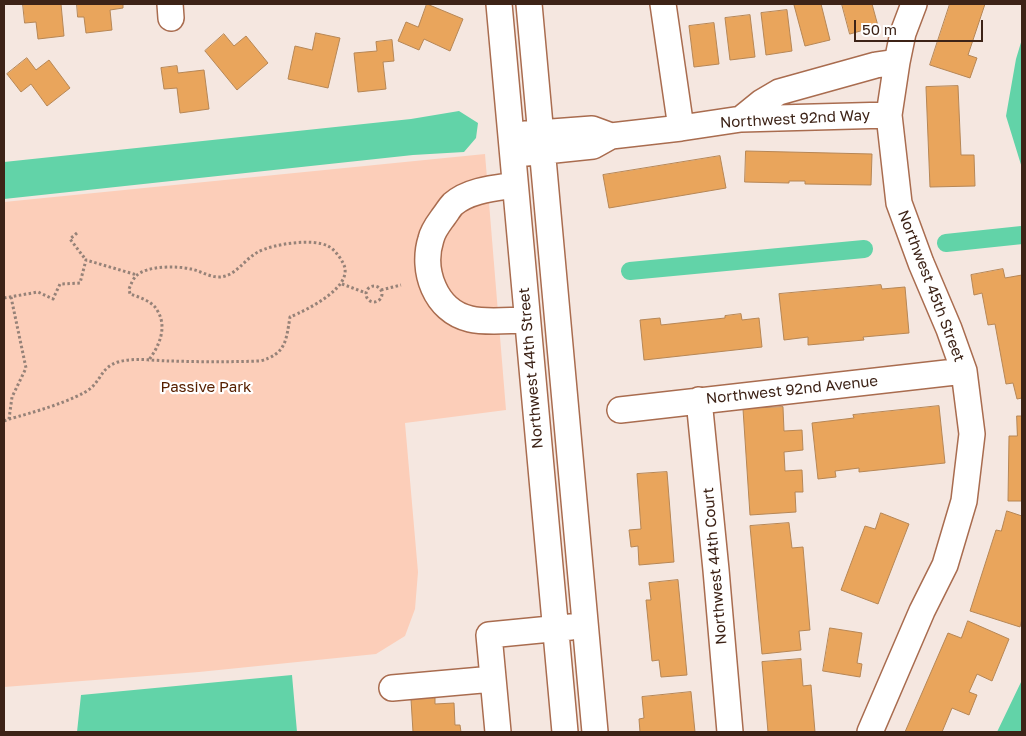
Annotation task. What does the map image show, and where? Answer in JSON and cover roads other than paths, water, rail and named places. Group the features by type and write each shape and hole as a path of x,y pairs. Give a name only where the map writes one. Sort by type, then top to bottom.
{"street":[{"name":"Northwest 44th Street","path":"499,4 565,732"},
{"name":"Northwest 44th Street","path":"529,4 595,732"},
{"path":"663,4 681,128"},
{"name":"Northwest 45th Street","path":"870,732 922,611 945,565 964,501 972,434 964,371 899,204 889,115 896,62 903,33 914,4"},
{"path":"741,119 762,102 779,92 876,65 896,62"},
{"name":"Northwest 92nd Way","path":"512,145 542,142 593,146 611,136 741,119 889,115"},
{"path":"515,185 482,191 464,197 453,204 436,227 430,239 428,268 436,294 442,302 457,314 470,319 527,320"},
{"name":"Northwest 92nd Avenue","path":"620,410 964,371"},
{"name":"Northwest 44th Court","path":"699,400 730,732"},
{"path":"498,732 489,635 586,626"},
{"path":"392,688 493,679"}],"waterway":[{"path":"946,243 1022,235"},
{"path":"630,271 864,249"}],"park label":[{"name":"Passive Park","path":"206,387"}]}
